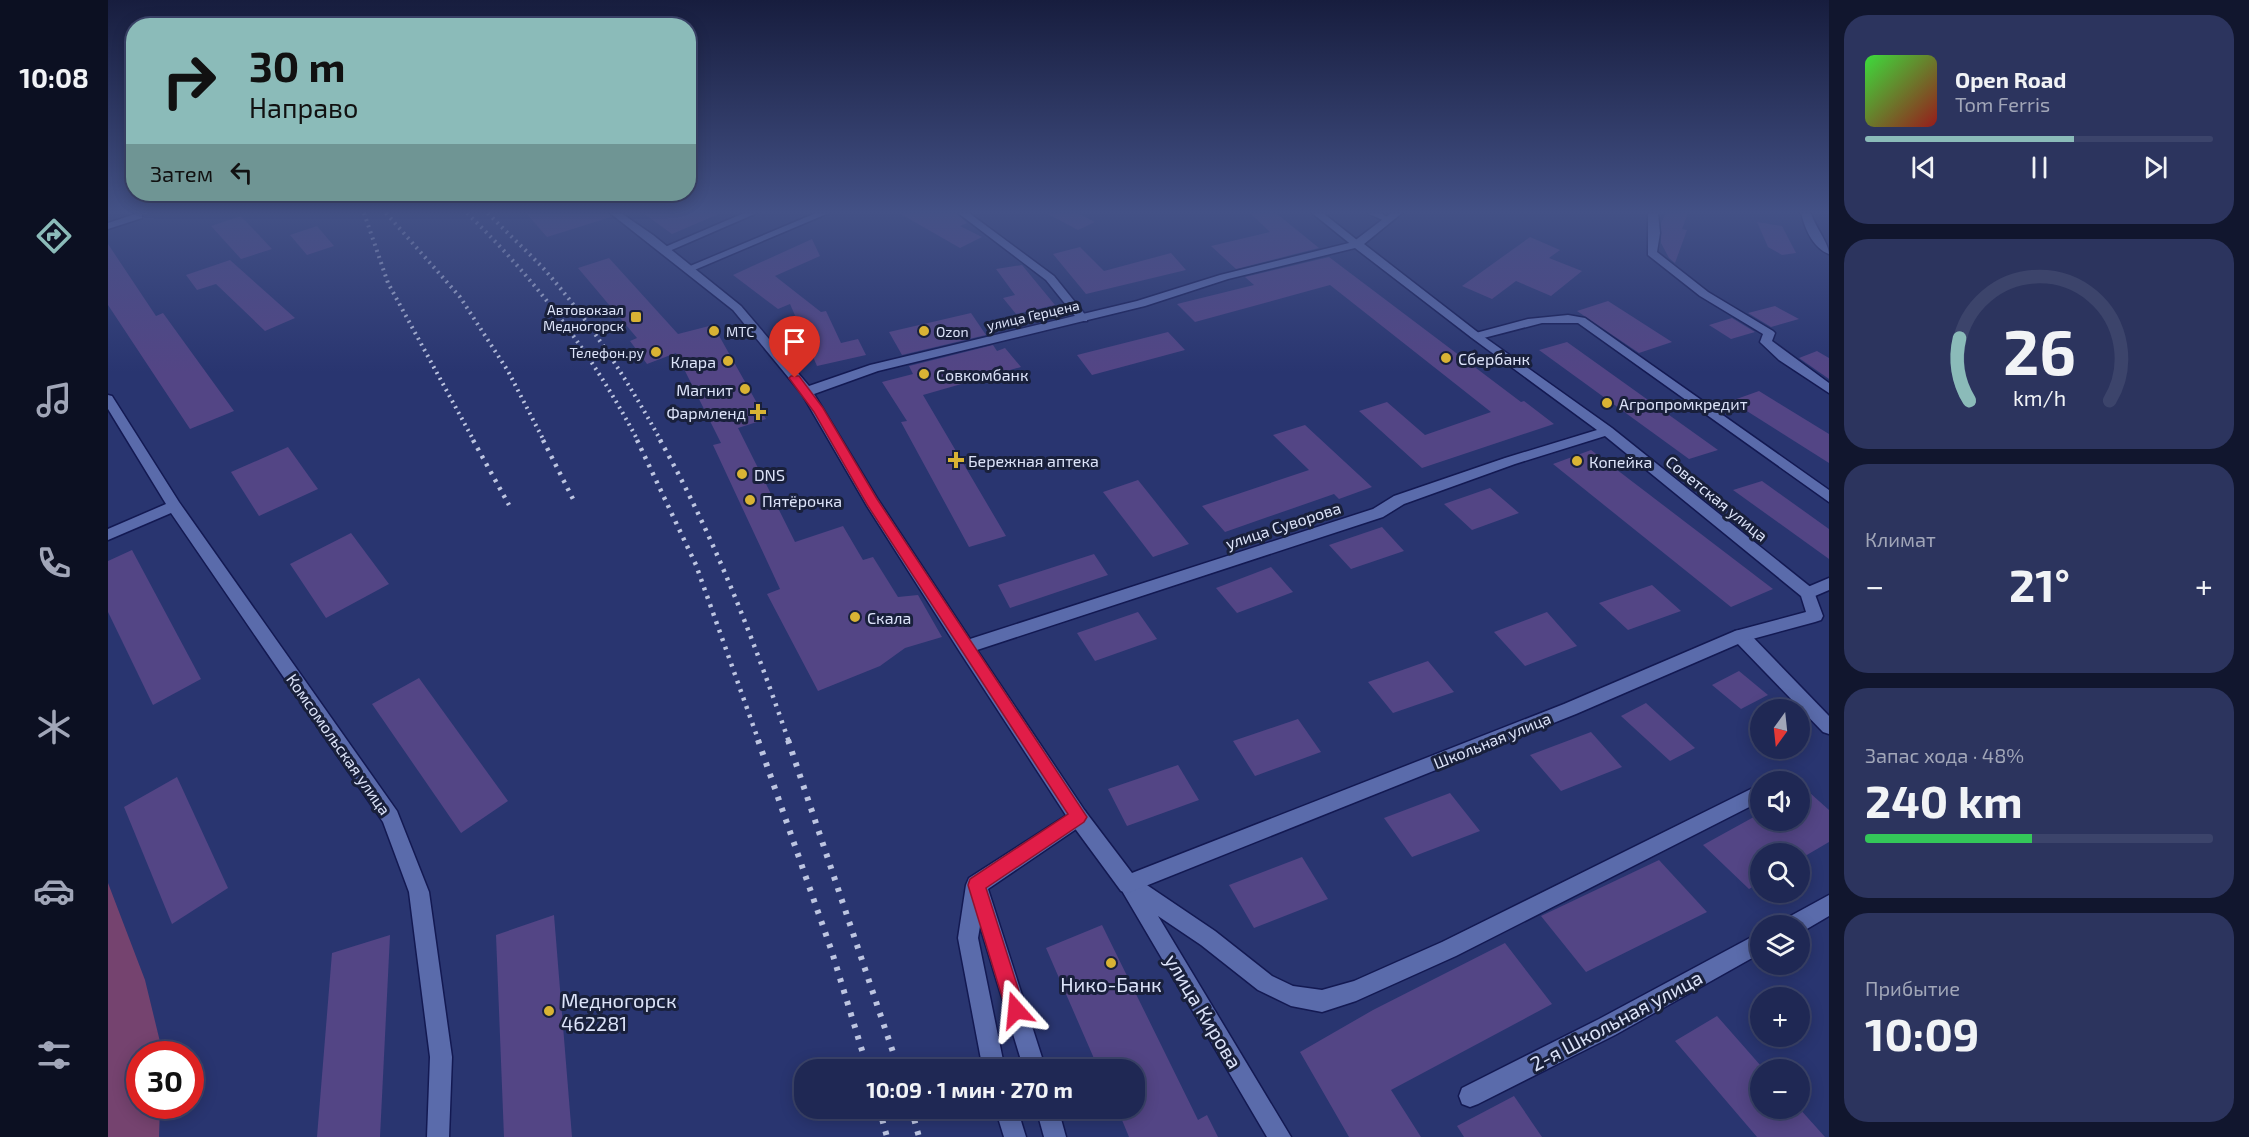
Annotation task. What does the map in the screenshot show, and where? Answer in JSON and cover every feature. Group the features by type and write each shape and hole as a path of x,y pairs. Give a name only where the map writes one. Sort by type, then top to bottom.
{"street":[{"path":"684,266 737,308 807,392 873,502 966,647 1078,817 1128,884 1208,938 1265,983 1291,996 1322,1001 1356,991 1449,949 1750,798"},
{"path":"688,269 695,266"},
{"path":"1034,266 1050,278 1083,318"},
{"name":"улица Герцена","path":"807,392 832,381 874,368 1083,318 1268,266"},
{"name":"Советская улица","path":"1386,266 1476,336 1607,430 1808,593"},
{"path":"1669,266 1704,294 1769,333 1766,342 1782,357 1829,388"},
{"path":"1476,336 1551,318 1566,317 1581,321 1829,497"},
{"name":"Комсомольская улица","path":"108,399 174,506 390,817 419,892 441,1057 438,1137"},
{"name":"улица Суворова","path":"966,647 1378,513 1399,500 1607,430"},
{"path":"108,535 174,506"},
{"path":"1808,593 1829,584"},
{"name":"Школьная улица","path":"1128,884 1570,709 1741,636 1815,616 1808,593"},
{"path":"1741,636 1829,727"},
{"path":"992,1059 968,938 976,885 1078,817"},
{"name":"улица Кирова","path":"1128,884 1280,1137"},
{"path":"976,885 1031,1059"},
{"path":"1810,916 1829,905"},
{"name":"2-я Школьная улица","path":"1470,1096 1607,1027 1750,948"},
{"path":"1009,1119 1015,1137"},
{"path":"1050,1119 1055,1137"}],"shaded area":[{"path":"108,883 145,980 160,1041 126,1041 126,1119 160,1119 159,1137 108,1137"}],"building":[{"path":"108,266 123,266 156,316 163,313 234,411 190,429 108,305"},
{"path":"212,266 237,266 295,318 265,331 216,284 197,290 186,275"},
{"path":"616,266 678,334 713,325 766,419 738,428 795,542 843,526 863,560 873,557 898,597 918,595 942,637 905,648 880,666 818,691 767,594 780,589 713,445 721,443 676,353 647,364 630,341 637,338 578,268"},
{"path":"753,266 797,266 775,276 821,312 826,311 841,343 858,339 866,355 817,366 790,304 778,309 733,275"},
{"path":"1023,266 1055,305 1016,314 1003,298 1015,295 996,269"},
{"path":"1063,266 1099,266 1104,271 1122,266 1183,266 1186,270 1086,294"},
{"path":"1291,266 1341,266 1521,402 1524,401 1554,424 1422,468 1359,411 1387,402 1425,435 1491,412 1330,285 1195,322 1177,304 1254,285 1245,277"},
{"path":"1490,266 1569,266 1582,271 1551,296 1516,281 1492,299 1462,286"},
{"path":"1608,301 1672,342 1639,353 1577,311"},
{"path":"1775,306 1799,319 1771,327 1748,313"},
{"path":"971,313 986,335 902,355 889,332"},
{"path":"1732,318 1755,332 1731,339 1709,325"},
{"path":"1168,332 1185,350 1092,375 1077,355"},
{"path":"1567,342 1718,450 1689,459 1539,350"},
{"path":"993,345 997,351 1005,348 1021,367 923,395 1006,536 969,547 901,422 907,421 882,382 913,374 909,366"},
{"path":"1817,351 1829,358 1829,379 1799,358"},
{"path":"1759,391 1829,434 1829,463 1731,401"},
{"path":"1305,425 1372,487 1339,499 1334,494 1225,532 1202,506 1309,470 1273,435"},
{"path":"288,447 318,489 259,516 231,472"},
{"path":"1591,450 1773,589 1731,607 1553,464"},
{"path":"1138,480 1189,544 1153,557 1103,492"},
{"path":"1762,481 1829,529 1829,559 1733,490"},
{"path":"1490,488 1519,513 1472,530 1444,504"},
{"path":"1382,527 1404,551 1351,569 1329,545"},
{"path":"351,533 389,584 326,618 290,564"},
{"path":"132,550 201,679 153,705 108,612 108,561"},
{"path":"1094,554 1108,575 1010,608 998,585"},
{"path":"1271,567 1293,592 1237,613 1216,588"},
{"path":"1652,585 1681,611 1628,630 1599,603"},
{"path":"1138,612 1157,639 1095,661 1077,633"},
{"path":"1547,612 1577,646 1525,666 1494,632"},
{"path":"1428,661 1454,692 1393,713 1368,682"},
{"path":"1739,671 1768,695 1760,699 1750,699 1750,704 1741,709 1712,685"},
{"path":"419,678 508,801 461,833 372,704"},
{"path":"1646,703 1695,748 1670,761 1621,716"},
{"path":"1298,719 1321,752 1255,776 1233,741"},
{"path":"1591,732 1622,767 1561,791 1530,755"},
{"path":"1178,765 1199,800 1127,826 1108,789"},
{"path":"177,777 228,888 172,924 124,807"},
{"path":"1450,793 1480,831 1412,857 1384,818"},
{"path":"1810,793 1829,810 1829,842 1810,853 1810,843 1750,843 1749,889 1703,845 1750,819 1750,831 1810,831"},
{"path":"1302,857 1328,899 1254,928 1229,885"},
{"path":"1659,860 1707,912 1586,972 1541,916"},
{"path":"554,915 572,1137 504,1137 496,935"},
{"path":"1102,925 1198,1120 1207,1115 1218,1137 1129,1137 1122,1119 1145,1119 1145,1059 1094,1059 1046,948"},
{"path":"390,935 380,1137 317,1137 332,953"},
{"path":"1505,943 1552,1004 1391,1090 1421,1137 1349,1137 1300,1052 1373,1010"},
{"path":"1717,1016 1755,1059 1750,1059 1750,1119 1809,1119 1825,1137 1757,1137 1675,1041"},
{"path":"1514,1096 1542,1137 1464,1137 1457,1126"}],"railway":[{"path":"382,266 388,283 474,441"},
{"path":"433,266 460,297 508,371 544,441"},
{"path":"517,266 562,320 621,409 638,441"},
{"path":"541,266 593,330 661,441"},
{"path":"473,440 509,505"},
{"path":"543,440 575,503"},
{"path":"637,440 696,565 759,742"},
{"path":"660,440 715,550 761,664 789,742"},
{"path":"758,740 832,952 865,1059"},
{"path":"788,740 895,1059"},
{"path":"882,1119 887,1137"},
{"path":"914,1119 919,1137"}],"place":[{"name":"Автовокзал Медногорск","path":"636,317"},
{"name":"МТС","path":"714,331"},
{"name":"Ozon","path":"924,331"},
{"name":"Телефон.ру","path":"656,352"},
{"name":"Сбербанк","path":"1446,358"},
{"name":"Клара","path":"728,361"},
{"name":"Совкомбанк","path":"924,374"},
{"name":"Магнит","path":"745,389"},
{"name":"Агропромкредит","path":"1607,403"},
{"name":"Фармленд","path":"758,412"},
{"name":"Бережная аптека","path":"956,460"},
{"name":"Копейка","path":"1577,461"},
{"name":"DNS","path":"742,474"},
{"name":"Пятёрочка","path":"750,500"},
{"name":"Скала","path":"855,617"},
{"name":"Нико-Банк","path":"1111,963"},
{"name":"Медногорск 462281","path":"549,1011"}],"route":[{"path":"795,378 819,410 873,502 1078,817 976,885 1016,1010"}]}
